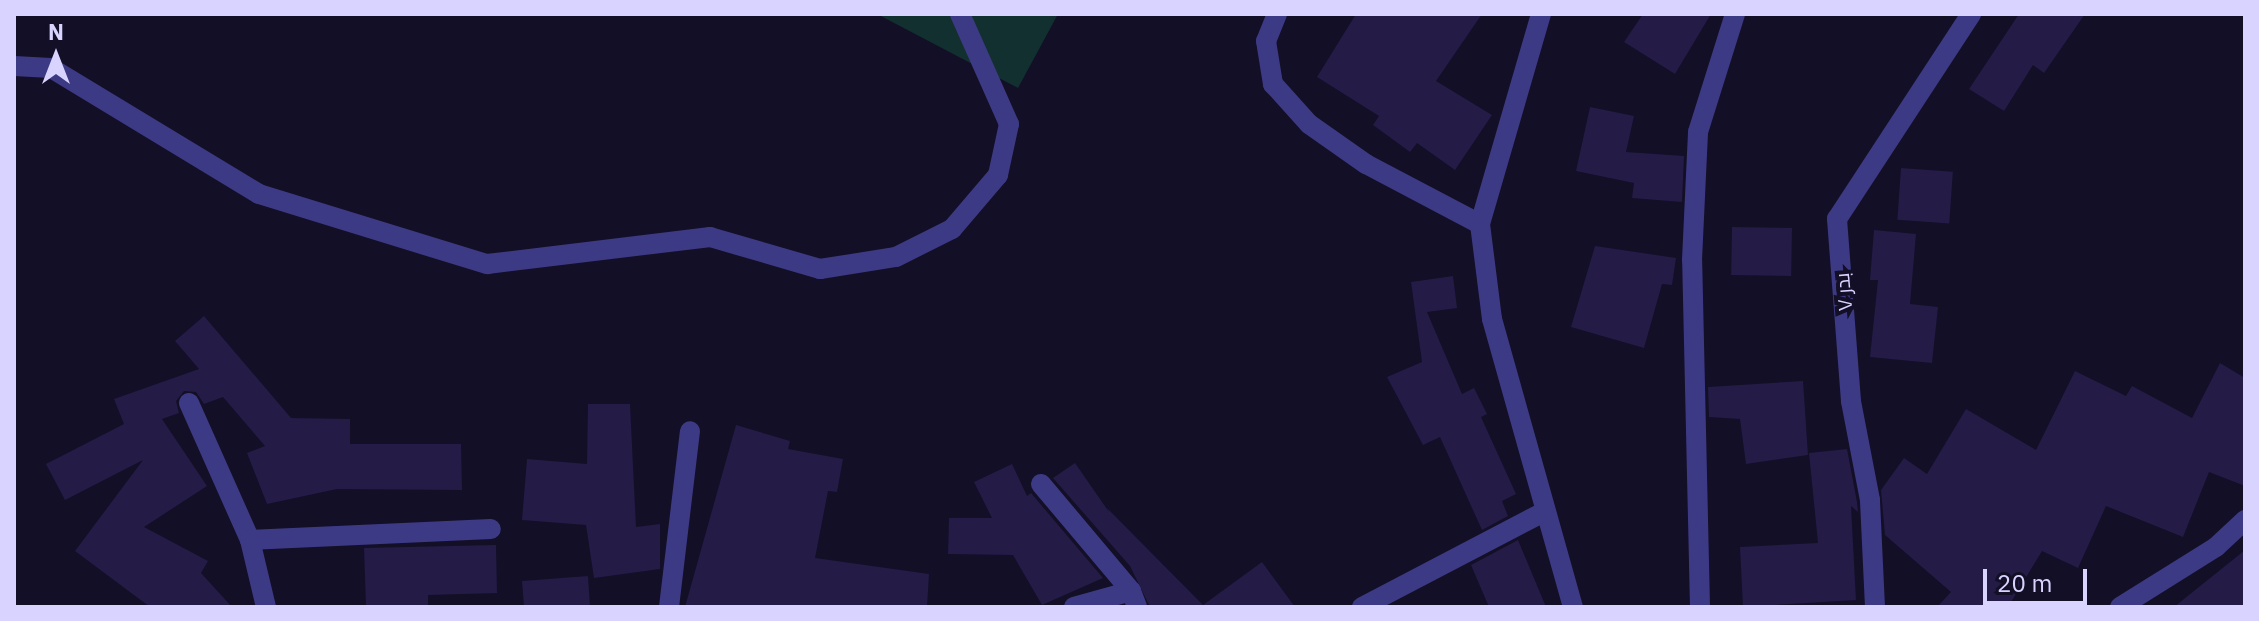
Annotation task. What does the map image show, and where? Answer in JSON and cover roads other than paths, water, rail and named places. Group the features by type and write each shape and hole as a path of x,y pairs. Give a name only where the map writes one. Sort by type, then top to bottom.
{"street":[{"path":"14,66 51,68 259,194 487,264 710,237 820,269 896,257 952,229 998,175 1009,124 960,14"},
{"path":"1277,14 1266,41 1273,84 1309,124 1366,164 1480,224"},
{"path":"1541,14 1480,224 1492,319 1573,607"},
{"path":"1700,607 1692,260 1698,132 1735,14"},
{"name":"بدر ۷","path":"1875,607 1870,500 1851,401 1837,219 1971,14"},
{"path":"189,403 250,540 266,607"},
{"path":"669,607 690,431"},
{"path":"1041,484 1134,599"},
{"path":"1362,607 1544,512"},
{"path":"2120,607 2216,547 2245,520"},
{"path":"250,540 491,529"},
{"path":"1074,607 1134,599"}]}
